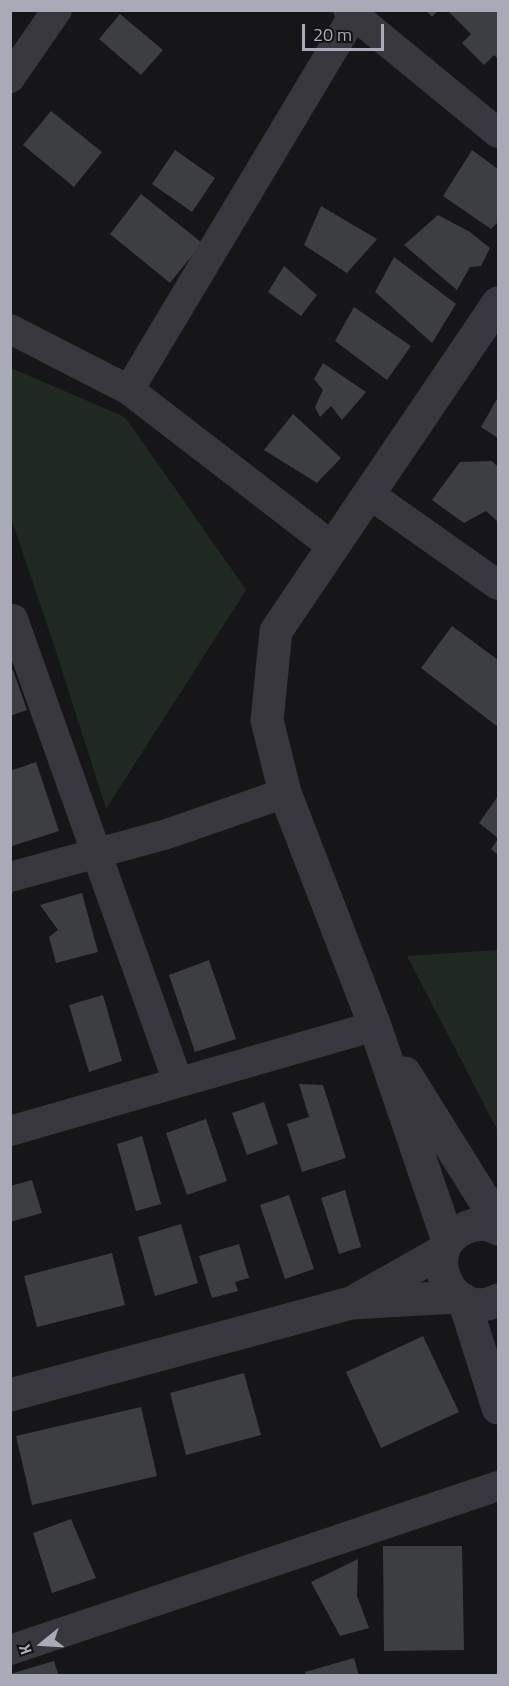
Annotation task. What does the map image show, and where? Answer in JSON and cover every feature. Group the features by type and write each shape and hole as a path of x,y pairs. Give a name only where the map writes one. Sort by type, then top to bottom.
{"street":[{"path":"10,78 57,10"},
{"path":"129,390 350,13 498,133"},
{"path":"498,303 276,631 267,720 285,793 375,1026 446,1246 441,1264 443,1276 460,1298 498,1408"},
{"path":"10,329 129,390 333,547"},
{"path":"369,494 498,585"},
{"path":"10,620 13,619 178,1083"},
{"path":"10,877 167,834 285,793"},
{"path":"10,1131 375,1026"},
{"path":"375,1026 498,1222"},
{"path":"351,1303 446,1246 469,1226 481,1224 498,1229"},
{"path":"10,1395 351,1303 460,1298 481,1304 498,1300"},
{"path":"10,1650 498,1486"}],"shaded area":[{"path":"11,368 125,417 246,590 106,809 11,518"},
{"path":"498,950 498,1131 407,956"}],"building":[{"path":"426,10 438,10 432,17"},
{"path":"447,10 498,10 498,59 494,55 484,65 462,43 471,34"},
{"path":"120,14 163,50 141,75 99,39"},
{"path":"51,111 102,152 74,187 23,145"},
{"path":"175,150 215,178 192,212 152,184"},
{"path":"472,150 498,169 498,222 491,229 443,196"},
{"path":"141,194 202,243 170,283 110,234"},
{"path":"321,206 377,239 347,273 304,245"},
{"path":"438,215 470,232 490,248 481,266 470,267 457,290 404,245"},
{"path":"394,257 456,304 432,343 375,292"},
{"path":"284,266 317,295 301,316 268,292"},
{"path":"354,307 411,346 387,380 335,341"},
{"path":"323,363 366,392 342,420 331,406 320,417 315,407 323,390 314,379"},
{"path":"498,397 498,438 481,427"},
{"path":"293,414 341,458 317,483 264,450"},
{"path":"492,461 498,467 498,522 486,511 464,523 432,500 460,462"},
{"path":"452,626 498,660 498,727 421,668"},
{"path":"13,670 27,710 10,716 10,671"},
{"path":"36,762 59,831 12,846 10,771"},
{"path":"498,796 498,838 479,823"},
{"path":"498,839 498,855 491,849"},
{"path":"82,893 98,952 56,963 49,937 58,930 40,905"},
{"path":"209,960 236,1039 195,1052 169,975"},
{"path":"103,995 122,1061 89,1072 69,1005"},
{"path":"299,1084 323,1085 346,1158 302,1172 287,1124 309,1117"},
{"path":"264,1102 278,1144 247,1155 232,1113"},
{"path":"206,1119 227,1181 187,1195 166,1133"},
{"path":"142,1136 161,1204 136,1211 117,1144"},
{"path":"32,1180 42,1213 10,1222 10,1186"},
{"path":"345,1190 361,1247 339,1254 321,1198"},
{"path":"289,1195 314,1269 285,1279 260,1205"},
{"path":"181,1224 198,1283 155,1296 138,1237"},
{"path":"239,1244 249,1278 235,1282 238,1291 212,1298 199,1256"},
{"path":"112,1253 125,1305 37,1327 24,1276"},
{"path":"423,1336 459,1412 381,1448 346,1372"},
{"path":"244,1373 261,1435 186,1455 170,1393"},
{"path":"141,1407 157,1476 32,1505 16,1436"},
{"path":"71,1519 96,1578 52,1593 33,1533"},
{"path":"383,1546 462,1546 464,1650 384,1651"},
{"path":"358,1559 357,1596 369,1628 340,1636 311,1582"},
{"path":"354,1658 359,1676 306,1676 305,1672"},
{"path":"54,1661 59,1676 10,1676 10,1674"}]}
